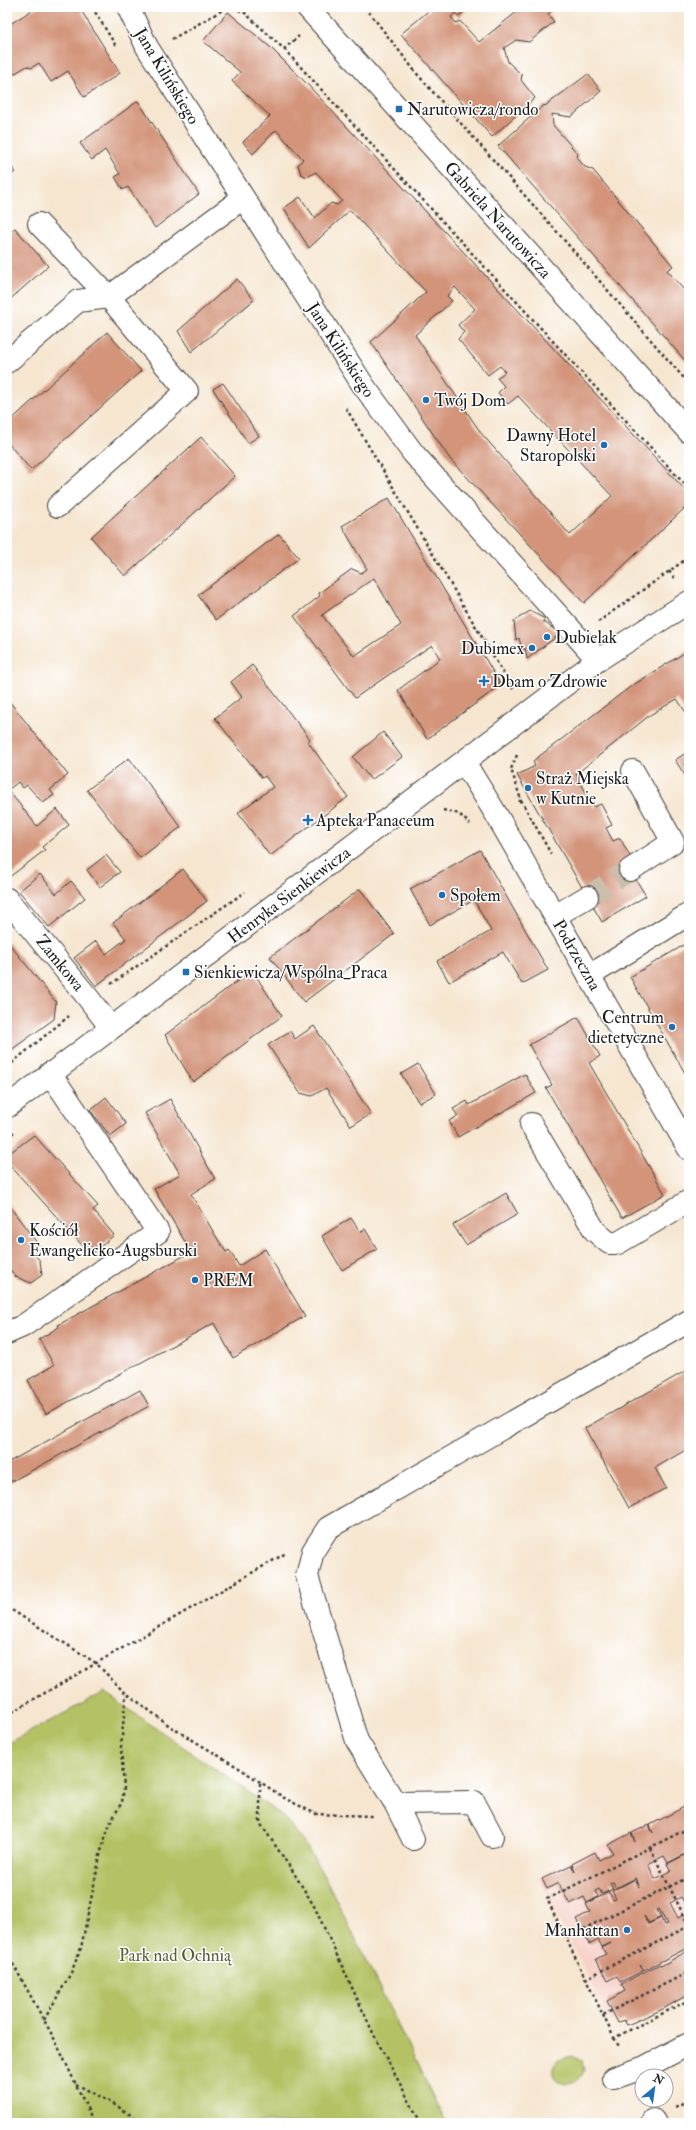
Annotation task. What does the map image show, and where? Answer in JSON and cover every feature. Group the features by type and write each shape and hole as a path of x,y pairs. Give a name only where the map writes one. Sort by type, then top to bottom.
{"street":[{"name":"Jana Kilińskiego","path":"128,7 147,47 363,385 413,453 598,660"},
{"name":"Gabriela Narutowicza","path":"312,13 689,432"},
{"path":"7,362 78,301 109,297 243,198"},
{"path":"39,224 109,297 187,391 58,506"},
{"name":"Henryka Sienkiewicza","path":"7,1107 598,660 689,602"},
{"name":"Podrzeczna","path":"464,762 496,814 689,1149"},
{"path":"630,870 673,842 633,771"},
{"path":"555,916 587,897"},
{"name":"Zamkowa","path":"7,899 111,1028"},
{"path":"589,976 689,914"},
{"path":"7,1333 23,1326 158,1232 50,1073"},
{"path":"531,1124 595,1230 609,1243 618,1243 689,1201"},
{"path":"413,1839 399,1810 357,1741 307,1576 313,1551 328,1528 689,1321"},
{"path":"399,1810 474,1802 492,1836"},
{"path":"614,2078 645,2067 689,2044"}],"path":[{"path":"7,11 12,7"},
{"path":"233,7 245,13 284,49 689,489"},
{"path":"365,7 418,75 689,384"},
{"path":"284,49 312,13"},
{"path":"577,638 689,557"},
{"path":"515,694 520,690"},
{"path":"520,750 511,769 521,800 552,855"},
{"path":"440,810 459,814 474,827 521,800"},
{"path":"7,1067 89,999 252,887"},
{"path":"7,1138 19,1129"},
{"path":"7,1715 287,1552"},
{"path":"7,1608 96,1663 126,1693 171,1726 286,1799 316,1814 399,1810"},
{"path":"44,2020 71,1973 81,1948 101,1851 110,1823 122,1802 124,1788 121,1747 126,1693"},
{"path":"260,1782 260,1823 314,1906 375,2037 420,2123"},
{"path":"689,1828 548,1899 614,2038 689,2000"},
{"path":"585,1979 689,1926 650,1848"},
{"path":"567,1937 689,1877"},
{"path":"7,1953 44,2020 94,2123"},
{"path":"604,2015 689,1972"},
{"path":"75,2084 117,2106 143,2123"}],"shaded area":[{"name":"Manhattan","path":"689,1801 689,1983 611,2022 538,1877"}],"green space":[{"name":"Park nad Ochnią","path":"104,1692 280,1814 303,1840 329,1885 446,2123 7,2123 7,1744"},
{"path":"571,2055 582,2060 584,2071 578,2080 570,2084 556,2080 553,2074 553,2067 559,2060"}],"building":[{"path":"37,7 79,7 120,73 84,97 68,71 51,82 39,63 31,68 27,66 12,75 7,67 7,26"},
{"path":"433,7 470,7 458,17 455,13 451,17 456,23 460,21 479,42 523,7 557,7 548,14 554,22 529,42 516,40 504,48 508,62 522,75 521,80 535,98 492,137 401,34"},
{"path":"228,12 270,47 307,84 689,494 689,504 584,603 450,459 371,342 426,292 350,210 309,248 284,208 300,197 315,218 331,203 337,205 342,201 316,172 307,177 301,174 298,165 303,159 276,130 253,154 243,142 270,116 232,81 240,72 203,41","holes":["455,287 475,309 458,325 464,332 458,339 488,375 500,366 505,372 497,378 504,386 498,393 508,404 518,396 612,496 570,535 481,433 415,335 452,301 447,296"]},
{"path":"588,74 601,91 571,117 552,114 553,125 578,154 577,158 585,167 593,170 673,266 667,270 689,296 688,364 498,146 544,105 545,106"},
{"path":"138,101 199,194 155,228 128,187 123,190 115,177 120,174 105,150 92,160 80,143"},
{"path":"7,161 15,172 7,178"},
{"path":"15,228 48,266 7,302 7,235"},
{"path":"237,279 254,300 191,352 178,331"},
{"path":"107,332 141,371 31,470 7,442 7,424"},
{"path":"223,383 259,436 248,443 213,389"},
{"path":"201,437 235,476 125,576 91,537"},
{"path":"389,498 501,685 427,739 398,690 440,659 432,645 355,698 294,616 320,596 319,593 352,569 361,573 367,569 342,526","holes":["374,578 401,625 354,656 322,615"]},
{"path":"279,534 299,558 216,620 198,595"},
{"path":"530,611 545,619 543,621 560,634 527,659 525,648 522,650 519,638 516,640 514,621"},
{"path":"689,650 689,717 677,699 650,715 576,774 594,807 601,804 612,825 606,828 613,841 620,838 632,860 630,870 646,896 602,922 517,775 535,766 533,761 630,687"},
{"path":"252,665 310,739 308,742 348,797 270,856 238,813 273,787 265,776 262,778 215,718 242,697 231,682"},
{"path":"9,701 68,775 50,790 54,795 43,803 27,785 23,788 18,782 8,790 37,826 57,809 69,825 42,847 45,850 8,878 7,702"},
{"path":"383,732 402,757 371,780 353,757"},
{"path":"689,751 689,779 688,780 675,760"},
{"path":"129,758 181,827 140,858 87,790"},
{"path":"480,850 548,970 522,984 503,952 449,982 437,961 491,931 474,900 430,925 410,889"},
{"path":"106,855 120,872 100,887 87,870"},
{"path":"183,869 207,901 96,986 74,958 96,941 106,954 126,939 113,923"},
{"path":"40,874 56,894 71,881 85,898 49,927 19,891"},
{"path":"360,889 394,934 304,1002 270,957"},
{"path":"7,941 56,1002 54,1019 7,1053"},
{"path":"689,942 689,1080 630,977"},
{"path":"252,970 282,1016 193,1082 165,1035"},
{"path":"578,1017 600,1056 589,1063 665,1194 622,1218 546,1088 552,1085 529,1045"},
{"path":"314,1026 371,1114 351,1126 326,1088 312,1096 300,1093 268,1045 290,1031 295,1039"},
{"path":"418,1064 436,1094 419,1103 401,1074"},
{"path":"525,1074 536,1093 458,1137 449,1121 458,1116 453,1109 467,1101 469,1105"},
{"path":"106,1097 126,1124 110,1136 90,1110"},
{"path":"170,1099 215,1179 191,1194 217,1238 226,1252 229,1250 239,1266 265,1249 305,1316 233,1358 214,1323 46,1414 28,1380 54,1365 39,1339 59,1327 58,1325 191,1252 154,1189 180,1174 145,1113"},
{"path":"34,1135 98,1206 93,1210 114,1235 91,1255 7,1162 7,1155"},
{"path":"506,1193 518,1214 466,1245 453,1225"},
{"name":"Kościół Ewangelicko-Augsburski","path":"7,1203 41,1248 34,1254 40,1261 42,1275 31,1283 16,1277 11,1271 7,1275"},
{"path":"351,1218 360,1232 365,1229 377,1249 342,1270 322,1236"},
{"path":"689,1369 689,1448 655,1468 666,1488 629,1508 585,1428"},
{"path":"140,1390 149,1406 7,1484 7,1463"},
{"name":"Manhattan","path":"684,1807 689,1815 689,1847 687,1844 689,1852 668,1863 664,1856 648,1864 655,1879 671,1871 667,1864 689,1853 689,1910 681,1897 670,1903 678,1918 689,1912 689,1940 686,1941 689,1947 644,1970 640,1965 643,1971 620,1982 617,1976 607,1981 596,1959 606,1954 602,1948 611,1943 602,1947 598,1939 589,1944 576,1919 590,1912 586,1904 609,1892 613,1900 616,1899 612,1891 635,1879 640,1887 636,1878 616,1888 613,1882 610,1883 613,1889 602,1894 599,1889 595,1891 598,1897 587,1903 584,1897 570,1904 558,1883 547,1889 542,1879 571,1865 575,1872 572,1864 595,1852 599,1860 613,1853 608,1845 631,1833 635,1842 632,1833 649,1825 653,1833 650,1825","holes":["659,1909 667,1924 664,1925 661,1918 648,1924 644,1916 649,1923 661,1917 657,1910"]},
{"path":"689,1950 689,1994 663,2009 627,2025 624,2020 618,2023 607,2001 625,1991 621,1984 660,1964 661,1966"}],"tunnel":[{"path":"587,897 630,870"}],"place":[{"name":"Narutowicza/rondo","path":"399,109"},
{"name":"Twój Dom","path":"426,400"},
{"name":"Dawny Hotel Staropolski","path":"604,445"},
{"name":"Dubielak","path":"547,637"},
{"name":"Dubimex","path":"532,648"},
{"name":"Dbam o Zdrowie","path":"484,681"},
{"name":"Straż Miejska w Kutnie","path":"528,788"},
{"name":"Apteka Panaceum","path":"308,820"},
{"name":"Społem","path":"442,895"},
{"name":"Sienkiewicza/Wspólna_Praca","path":"186,972"},
{"name":"Centrum dietetyczne","path":"672,1027"},
{"name":"Kościół Ewangelicko-Augsburski","path":"21,1240"},
{"name":"PREM","path":"195,1280"},
{"name":"Manhattan","path":"627,1930"}]}
